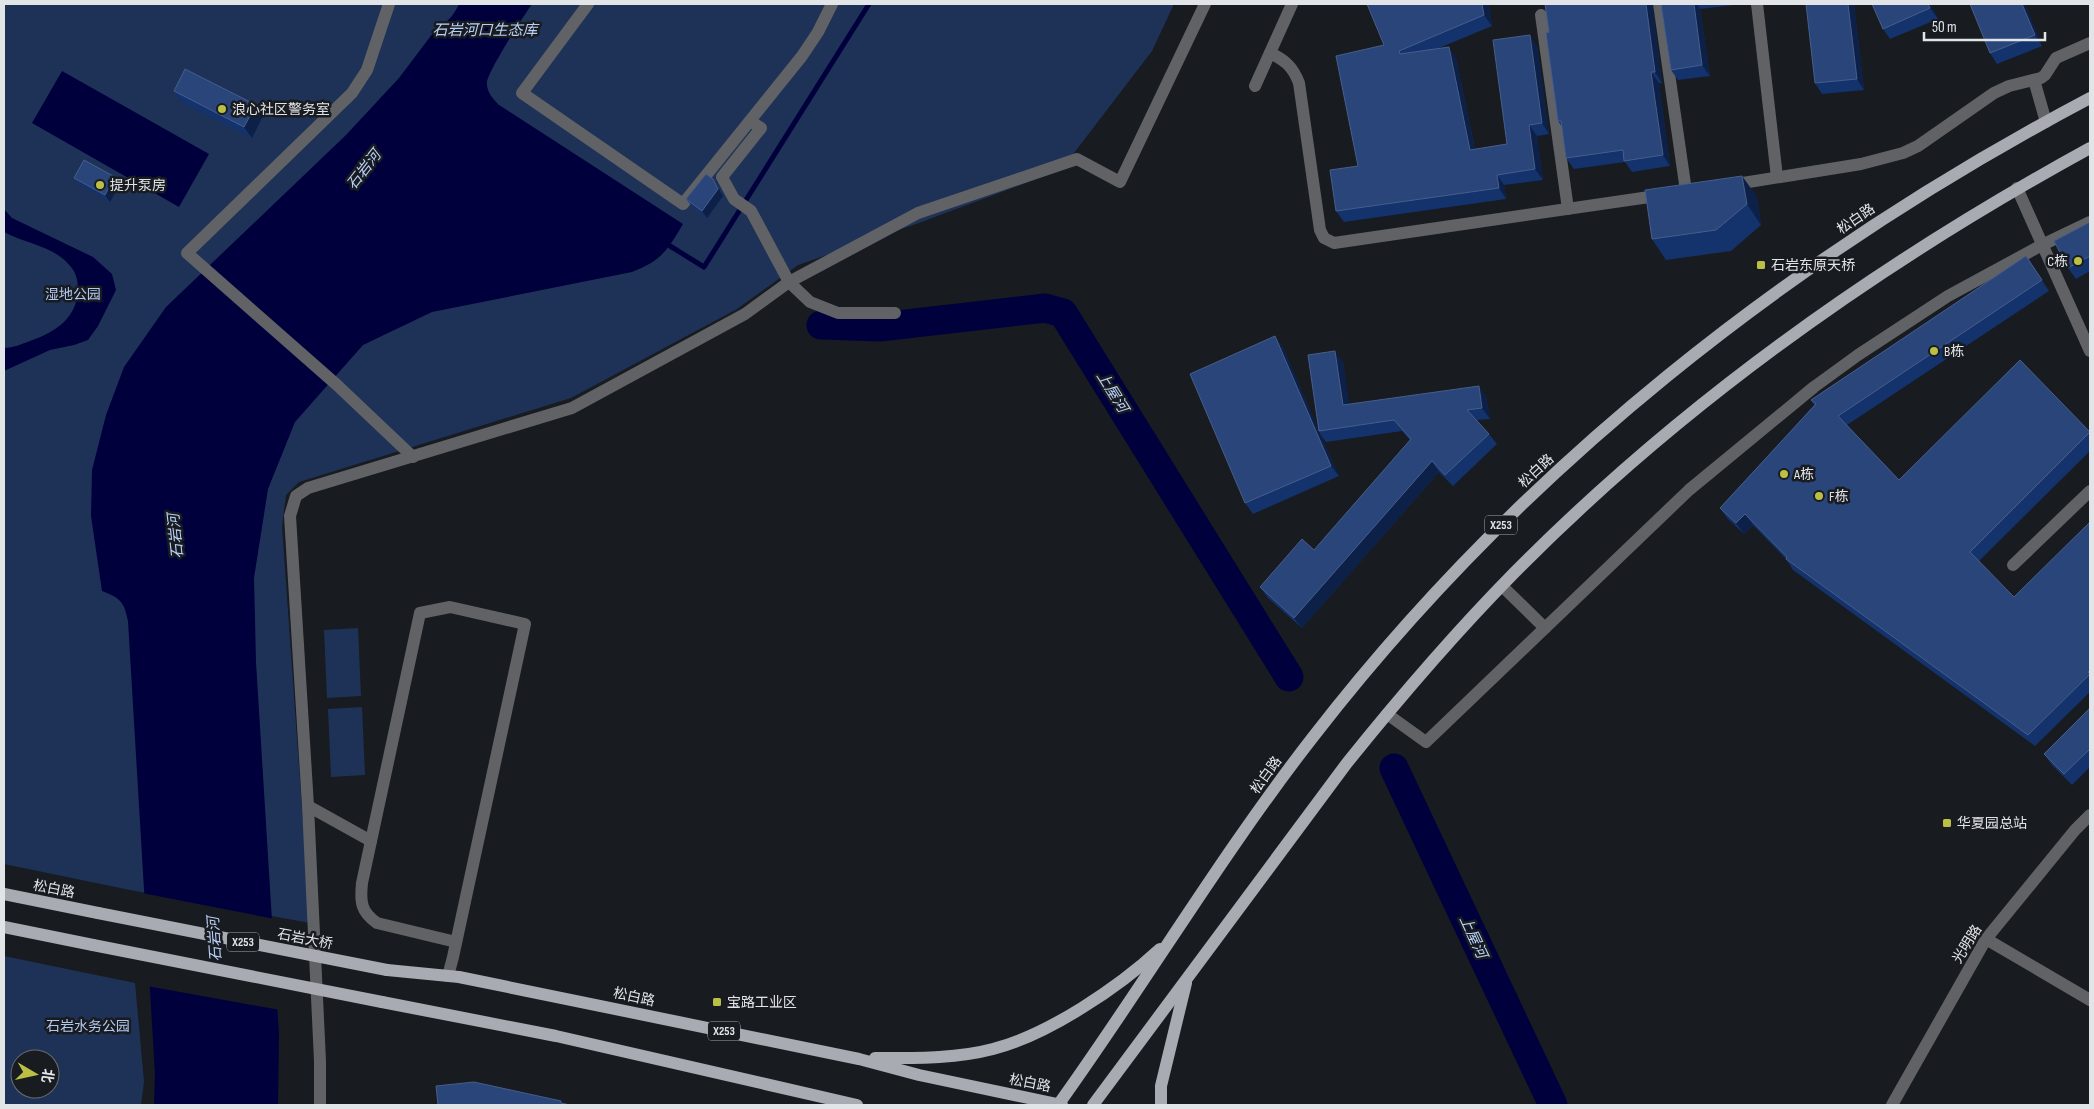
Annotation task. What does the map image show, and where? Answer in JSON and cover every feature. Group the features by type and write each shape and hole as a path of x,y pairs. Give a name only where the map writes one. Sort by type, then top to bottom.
{"main road":[{"name":"松白路","path":"388,970 448,976 859,1059 919,1075 1060,1105 1274,788 1354,686 1439,588 1531,496 1620,415 1678,368 1802,274 1942,182 2090,98"},
{"path":"1093,1105 1330,785 1387,714 1428,665 1502,586 1607,484 1712,396 1827,310 1891,266 2017,188 2090,148"},
{"name":"松白路","path":"4,894 98,913"},
{"name":"石岩大桥","path":"98,913 388,970"},
{"name":"X253","path":"4,927 556,1036 857,1105"},
{"path":"859,1059 953,1056 992,1049 1025,1039 1054,1024 1119,982 1152,957 1175,935"},
{"path":"1161,1105 1161,1086 1187,978"}],"street":[{"path":"389,4 367,70 352,93 187,252 337,385 413,457"},
{"path":"588,4 522,93 683,204 802,56 818,32 832,4"},
{"path":"320,1105 320,1061 308,806 290,516 296,496 308,488 572,408 745,314 789,282 918,213 1077,159 1120,182 1205,4"},
{"path":"1255,86 1292,4"},
{"path":"1270,53 1283,59 1290,65 1299,83 1320,230 1324,238 1334,243 1690,191 1660,4"},
{"path":"1757,4 1777,177"},
{"path":"1542,16 1568,209"},
{"path":"1713,187 1861,164 1904,153 1918,146 1994,93 2008,86 2034,80 2045,75 2056,58 2090,43"},
{"path":"2034,80 2046,122"},
{"path":"750,121 761,128 722,177 734,199 751,212 789,282 810,302 838,313 895,312"},
{"path":"2017,188 2090,351"},
{"path":"1387,714 1426,742 1689,490 1814,387 1858,355 1948,296 2042,245 2090,222"},
{"path":"2013,565 2090,492"},
{"path":"1502,586 1545,628"},
{"path":"448,976 456,942 525,624 450,607 420,613 371,841 361,900 362,908 368,917 377,923 456,942"},
{"path":"308,806 371,841"},
{"name":"光明路","path":"1892,1105 1986,939 2090,815"},
{"path":"1986,939 2090,1000"}],"green space":[{"name":"湿地公园","path":"4,4 1174,4 1152,51 1061,170 916,224 798,265 737,309 571,398 299,482 286,495 282,526 310,923 130,890 4,864"},
{"path":"358,628 361,696 327,698 324,630"},
{"path":"362,707 365,775 331,777 328,709"},
{"name":"石岩水务公园","path":"4,956 135,983 144,1082 141,1105 4,1105"}],"water":[{"path":"459,4 532,4 489,75 487,85 492,97 499,105 683,224 663,254 642,268 632,272 432,312 363,345 295,422 268,489 254,578 256,662 279,1034 278,1105 154,1105 155,1074 128,621 125,609 120,601 102,591 91,516 92,470 106,415 124,367 166,307 346,135 399,78 436,29 450,18"},
{"path":"62,71 209,154 179,207 32,123"},
{"path":"4,209 12,218 93,257 112,274 116,290 98,326 88,340 50,350 4,371 4,348 17,346 56,329 74,309 78,289 77,280 71,267 57,254 4,232"}],"pier":[{"path":"142,893 275,919 280,1010 147,986"}],"building":[{"path":"1367,4 1482,4 1484,15 1399,51 1400,54 1449,47 1470,150 1507,144 1493,40 1530,35 1542,123 1529,125 1535,169 1497,175 1499,188 1336,211 1330,170 1358,166 1336,56 1384,45"},
{"path":"1545,4 1646,4 1655,72 1651,72 1663,155 1624,161 1623,150 1566,158 1561,121 1558,121 1546,33 1549,32"},
{"path":"1661,4 1694,4 1702,65 1671,70"},
{"path":"1806,4 1848,4 1857,79 1815,83"},
{"path":"1872,4 1928,4 1930,8 1883,29"},
{"path":"1970,4 2022,4 2035,35 1990,53"},
{"name":"浪心社区警务室","path":"185,69 256,105 244,127 174,91"},
{"name":"提升泵房","path":"84,160 115,177 105,195 74,178"},
{"path":"706,174 713,179 718,189 702,211 686,199"},
{"path":"1742,176 1747,204 1716,230 1652,239 1645,190"},
{"path":"2090,222 2090,256 2068,268 2054,241"},
{"path":"2026,256 2042,280 1838,416 1899,480 2020,360 2090,432 1970,552 2014,597 2090,522 2090,670 2088,672 2090,674 2028,735 1786,559 1787,557 1745,514 1736,523 1720,508 1816,404 1811,400"},
{"path":"1275,336 1331,466 1245,503 1190,374"},
{"path":"1335,351 1343,405 1479,386 1482,408 1467,410 1489,434 1445,475 1432,461 1294,618 1260,587 1302,539 1314,550 1411,439 1394,420 1319,431 1308,355"},
{"path":"2090,708 2090,749 2064,774 2044,754"},
{"path":"474,1082 561,1101 561,1103 570,1105 438,1105 436,1086"}],"waterway":[{"path":"670,246 704,267 869,4"},
{"name":"上屋河","path":"821,325 880,327 1045,308 1063,313 1289,677"},
{"name":"上屋河","path":"1394,768 1553,1105"}],"place":[{"name":"浪心社区警务室","path":"222,109"},
{"name":"提升泵房","path":"100,185"},
{"name":"C栋","path":"2078,261"},
{"name":"石岩东原天桥","path":"1761,265"},
{"name":"B栋","path":"1934,351"},
{"name":"A栋","path":"1784,474"},
{"name":"F栋","path":"1819,496"},
{"name":"华夏园总站","path":"1947,823"},
{"name":"宝路工业区","path":"717,1002"}],"water label":[{"name":"石岩河口生态库","path":"485,30"},
{"name":"石岩河","path":"364,170"},
{"name":"石岩河","path":"176,536"},
{"name":"石岩河","path":"215,939"}]}
